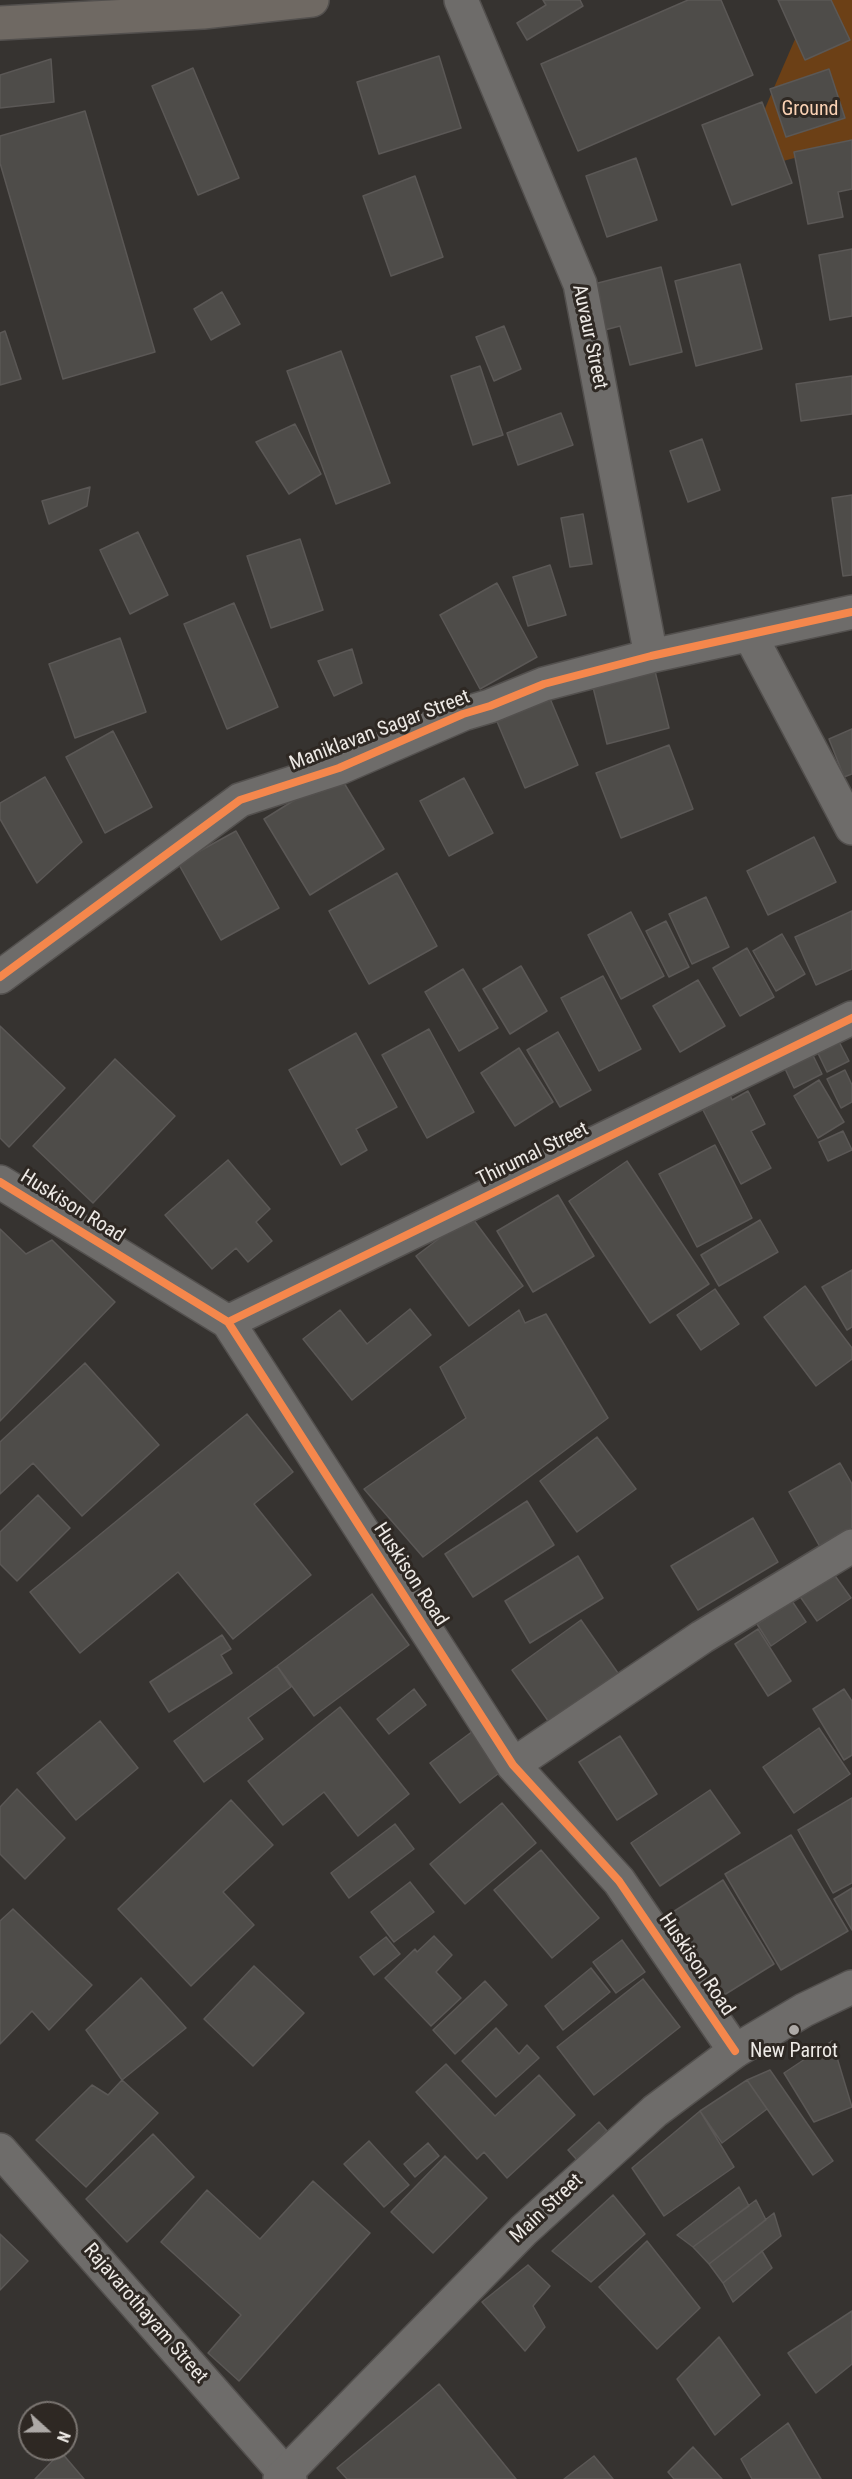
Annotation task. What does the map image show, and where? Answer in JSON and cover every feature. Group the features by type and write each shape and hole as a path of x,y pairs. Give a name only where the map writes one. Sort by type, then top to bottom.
{"main road":[{"path":"0,23 203,12 312,0"}],"street":[{"name":"Auvaur Street","path":"461,0 580,284 651,656"},
{"name":"Maniklavan Sagar Street","path":"0,977 240,800 339,768 463,714 490,706 544,684 651,656 852,612"},
{"path":"750,635 852,828"},
{"name":"Thirumal Street","path":"228,1322 852,1018"},
{"name":"Huskison Road","path":"0,1182 228,1322 513,1766 619,1881 735,2051"},
{"path":"513,1766 702,1637 852,1546"},
{"name":"Main Street","path":"285,2477 524,2230 655,2111 735,2051 804,2010 852,1987"},
{"name":"Rajavarothayam Street","path":"0,2150 285,2477"}],"green space":[{"name":"Ground","path":"812,0 852,0 852,143 737,173"}],"building":[{"path":"543,0 580,0 583,6 527,40 517,23 546,5"},
{"path":"688,0 721,0 753,75 578,151 541,64"},
{"path":"778,0 831,0 850,40 805,60"},
{"path":"439,56 461,128 379,154 357,82"},
{"path":"51,59 54,102 0,108 0,75"},
{"path":"193,68 239,178 198,195 152,86"},
{"path":"829,69 845,118 786,137 770,89"},
{"path":"762,102 792,183 732,205 702,125"},
{"path":"85,111 155,352 63,379 0,163 0,136"},
{"path":"852,140 852,189 838,192 843,217 808,224 794,152"},
{"path":"636,158 657,220 607,237 586,176"},
{"path":"415,176 443,257 391,276 363,196"},
{"path":"852,249 852,316 830,320 819,255"},
{"path":"740,264 762,349 696,366 675,281"},
{"path":"661,267 682,352 630,365 620,326 601,331 590,285"},
{"path":"222,292 240,324 211,340 194,309"},
{"path":"504,326 521,369 494,381 476,337"},
{"path":"5,331 21,379 0,385 0,333"},
{"path":"341,351 390,483 336,504 287,371"},
{"path":"480,366 503,435 473,445 451,376"},
{"path":"852,376 852,414 801,421 796,384"},
{"path":"561,413 573,445 518,465 507,433"},
{"path":"295,424 321,474 289,494 256,442"},
{"path":"702,439 720,490 688,502 670,451"},
{"path":"90,487 87,506 49,524 42,501"},
{"path":"852,495 852,575 843,576 832,498"},
{"path":"583,514 592,564 570,567 561,518"},
{"path":"138,532 168,595 130,614 100,550"},
{"path":"300,539 323,610 271,628 247,556"},
{"path":"550,565 566,615 528,626 513,577"},
{"path":"497,583 537,657 480,689 440,615"},
{"path":"234,603 278,707 227,729 184,624"},
{"path":"120,638 146,712 75,738 49,664"},
{"path":"352,649 362,683 334,696 318,661"},
{"path":"653,663 669,728 607,744 591,679"},
{"path":"546,689 578,765 525,788 493,712"},
{"path":"852,729 852,774 844,777 829,739"},
{"path":"113,731 152,807 105,833 66,757"},
{"path":"669,745 693,809 621,838 596,773"},
{"path":"338,773 384,849 310,895 264,819"},
{"path":"45,777 82,842 37,883 0,819 0,803"},
{"path":"464,778 493,833 449,856 420,801"},
{"path":"236,831 279,908 221,940 178,863"},
{"path":"814,837 836,882 768,915 747,871"},
{"path":"397,873 437,946 369,984 329,911"},
{"path":"706,897 729,947 692,964 669,914"},
{"path":"852,911 852,969 816,985 795,937"},
{"path":"631,912 664,976 621,999 588,935"},
{"path":"666,921 689,967 669,977 646,931"},
{"path":"782,934 805,974 776,991 753,951"},
{"path":"747,948 774,997 740,1016 713,968"},
{"path":"521,966 547,1011 510,1034 483,989"},
{"path":"463,969 498,1028 459,1051 425,992"},
{"path":"603,976 641,1049 599,1071 561,998"},
{"path":"698,980 725,1026 680,1052 653,1006"},
{"path":"0,1026 65,1088 9,1147 0,1138"},
{"path":"429,1029 474,1112 427,1138 382,1055"},
{"path":"558,1032 591,1090 560,1107 527,1050"},
{"path":"834,1032 849,1061 827,1072 813,1043"},
{"path":"356,1033 397,1107 356,1129 367,1150 341,1165 289,1070"},
{"path":"807,1043 822,1074 794,1088 780,1058"},
{"path":"519,1048 553,1102 515,1126 481,1073"},
{"path":"115,1059 175,1116 93,1203 33,1146"},
{"path":"845,1070 852,1085 852,1102 841,1108 827,1079"},
{"path":"819,1080 844,1122 818,1138 794,1096"},
{"path":"748,1091 765,1124 751,1131 771,1168 741,1184 703,1110 730,1095 732,1100"},
{"path":"843,1131 852,1150 828,1161 819,1142"},
{"path":"715,1145 752,1218 697,1247 659,1174"},
{"path":"228,1160 270,1209 256,1222 272,1241 248,1262 236,1248 212,1269 165,1215"},
{"path":"627,1161 709,1284 650,1323 569,1201"},
{"path":"558,1195 594,1256 533,1292 497,1231"},
{"path":"470,1215 523,1286 469,1326 416,1256"},
{"path":"760,1220 778,1252 719,1286 701,1255"},
{"path":"0,1229 26,1254 52,1240 115,1302 0,1421"},
{"path":"852,1270 852,1327 847,1330 822,1287"},
{"path":"805,1286 852,1348 852,1359 816,1386 764,1317"},
{"path":"715,1289 739,1324 701,1350 677,1315"},
{"path":"410,1309 431,1335 352,1400 303,1339 340,1310 367,1344"},
{"path":"519,1310 525,1323 546,1314 608,1418 423,1557 364,1489 466,1418 440,1367"},
{"path":"85,1363 159,1445 82,1516 33,1463 0,1494 0,1442"},
{"path":"247,1414 293,1472 254,1504 311,1575 233,1639 178,1572 80,1653 30,1592"},
{"path":"597,1437 636,1489 577,1532 540,1481"},
{"path":"840,1463 852,1484 852,1538 824,1554 789,1492"},
{"path":"38,1495 70,1528 17,1581 0,1564 0,1532"},
{"path":"527,1501 554,1545 473,1597 445,1554"},
{"path":"753,1518 778,1562 698,1610 671,1566"},
{"path":"578,1556 603,1598 530,1643 505,1601"},
{"path":"833,1573 851,1598 817,1621 799,1595"},
{"path":"372,1594 409,1645 314,1716 277,1666"},
{"path":"792,1601 806,1622 771,1646 757,1624"},
{"path":"581,1620 620,1676 551,1725 512,1670"},
{"path":"758,1629 791,1681 768,1696 735,1644"},
{"path":"222,1635 231,1649 221,1655 232,1673 169,1712 150,1682"},
{"path":"277,1666 291,1687 248,1718 263,1739 204,1782 174,1741"},
{"path":"414,1689 426,1705 389,1734 377,1719"},
{"path":"844,1689 852,1701 852,1755 844,1760 813,1709"},
{"path":"340,1707 409,1794 358,1836 324,1792 283,1825 248,1781"},
{"path":"100,1721 138,1768 76,1820 37,1773"},
{"path":"477,1728 507,1767 460,1803 430,1763"},
{"path":"819,1728 850,1774 794,1813 763,1767"},
{"path":"620,1736 657,1794 617,1820 579,1762"},
{"path":"17,1789 65,1838 25,1879 0,1854 0,1807"},
{"path":"710,1790 740,1833 660,1886 631,1843"},
{"path":"852,1798 852,1883 833,1893 798,1830"},
{"path":"231,1800 273,1845 223,1892 254,1925 191,1986 118,1909"},
{"path":"502,1803 536,1843 465,1904 430,1864"},
{"path":"395,1824 414,1849 349,1898 331,1873"},
{"path":"791,1835 848,1931 781,1970 725,1874"},
{"path":"541,1850 599,1918 552,1958 494,1890"},
{"path":"723,1880 774,1964 716,2000 665,1917"},
{"path":"410,1882 434,1912 394,1942 371,1912"},
{"path":"852,1888 852,1930 834,1899"},
{"path":"13,1909 92,1985 49,2030 32,2011 0,2044 0,1921"},
{"path":"434,1936 452,1955 436,1972 461,1998 431,2026 385,1978 415,1949 417,1952"},
{"path":"386,1937 400,1954 374,1975 360,1957"},
{"path":"622,1940 645,1972 616,1993 593,1962"},
{"path":"254,1966 304,2013 253,2066 204,2019"},
{"path":"591,1968 610,1992 563,2030 545,2006"},
{"path":"141,1978 186,2028 122,2080 86,2030"},
{"path":"643,1979 680,2027 594,2095 557,2047"},
{"path":"485,1981 507,2005 455,2054 433,2030"},
{"path":"496,2028 519,2054 527,2045 539,2058 496,2097 462,2061"},
{"path":"832,2041 852,2107 814,2122 784,2073"},
{"path":"446,2064 495,2116 539,2075 575,2115 507,2178 484,2152 477,2159 416,2092"},
{"path":"770,2070 833,2161 813,2175 747,2080"},
{"path":"122,2080 158,2113 86,2187 36,2140 92,2085 108,2095"},
{"path":"747,2080 767,2109 722,2143 700,2111"},
{"path":"700,2111 734,2167 664,2216 632,2168"},
{"path":"599,2122 607,2131 577,2160 568,2150"},
{"path":"153,2134 194,2177 127,2242 86,2199"},
{"path":"369,2141 409,2185 384,2207 344,2164"},
{"path":"428,2143 439,2156 415,2177 404,2164"},
{"path":"445,2156 487,2198 433,2253 391,2212"},
{"path":"313,2181 370,2233 239,2381 208,2353 241,2315 161,2242 207,2190 260,2239"},
{"path":"739,2187 749,2206 693,2247 677,2235"},
{"path":"613,2195 645,2234 591,2282 552,2251"},
{"path":"756,2200 766,2220 709,2264 693,2247"},
{"path":"774,2213 781,2236 723,2283 709,2264"},
{"path":"0,2234 28,2261 0,2290"},
{"path":"647,2241 700,2308 657,2349 599,2287"},
{"path":"762,2251 772,2268 733,2302 723,2283"},
{"path":"528,2265 550,2286 533,2306 545,2327 525,2351 482,2302"},
{"path":"852,2311 852,2364 816,2393 788,2353"},
{"path":"719,2337 760,2395 715,2435 677,2379"},
{"path":"439,2384 516,2479 347,2479 337,2468"},
{"path":"788,2423 821,2479 752,2479 741,2459"},
{"path":"693,2447 722,2479 674,2479 668,2472"},
{"path":"594,2456 613,2479 564,2479"},
{"path":"52,2461 69,2461 84,2479 35,2479"}],"cycle path":[{"path":"0,977 240,800 339,768 463,714 490,706 544,684 651,656 852,612"},
{"path":"228,1322 852,1018"},
{"path":"0,1182 228,1322 513,1765 619,1881 735,2051"}],"place":[{"name":"New Parrot","path":"794,2030"}]}
